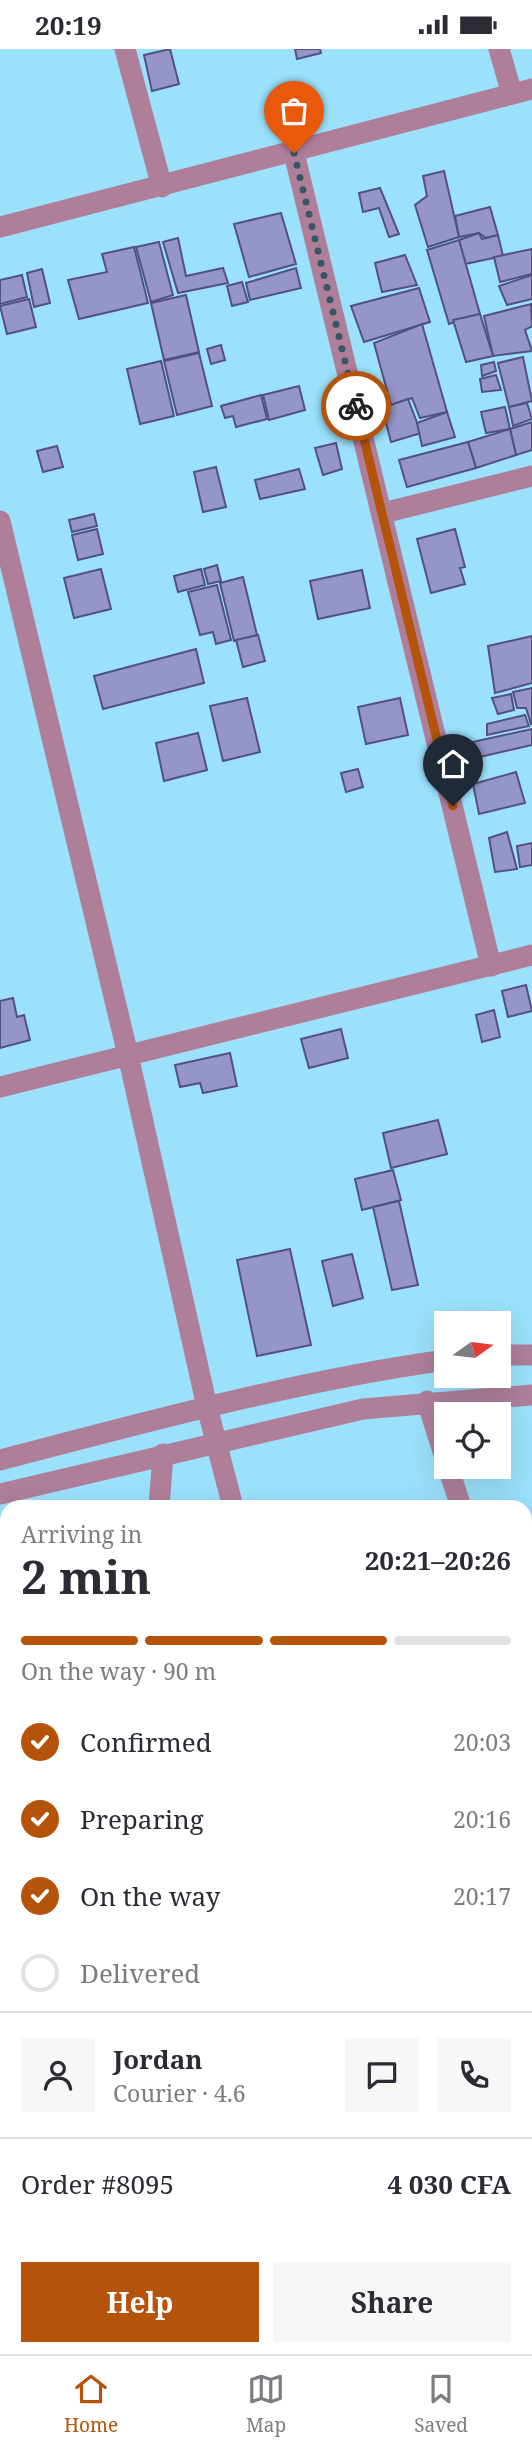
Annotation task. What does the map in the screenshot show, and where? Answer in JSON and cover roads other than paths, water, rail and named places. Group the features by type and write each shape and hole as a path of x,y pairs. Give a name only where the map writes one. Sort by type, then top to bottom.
{"street":[{"path":"125,49 162,187"},
{"path":"0,227 522,92 499,49"},
{"path":"294,153 491,966"},
{"path":"383,513 532,475"},
{"path":"0,521 128,1055 207,1407 231,1500"},
{"path":"0,1087 532,955"},
{"path":"511,1355 532,1355"},
{"path":"0,1459 207,1407 396,1367 434,1362"},
{"path":"0,1494 216,1441 363,1409 427,1401 532,1395"},
{"path":"427,1401 434,1423"},
{"path":"160,1500 163,1454"},
{"path":"452,1479 459,1500"}]}
